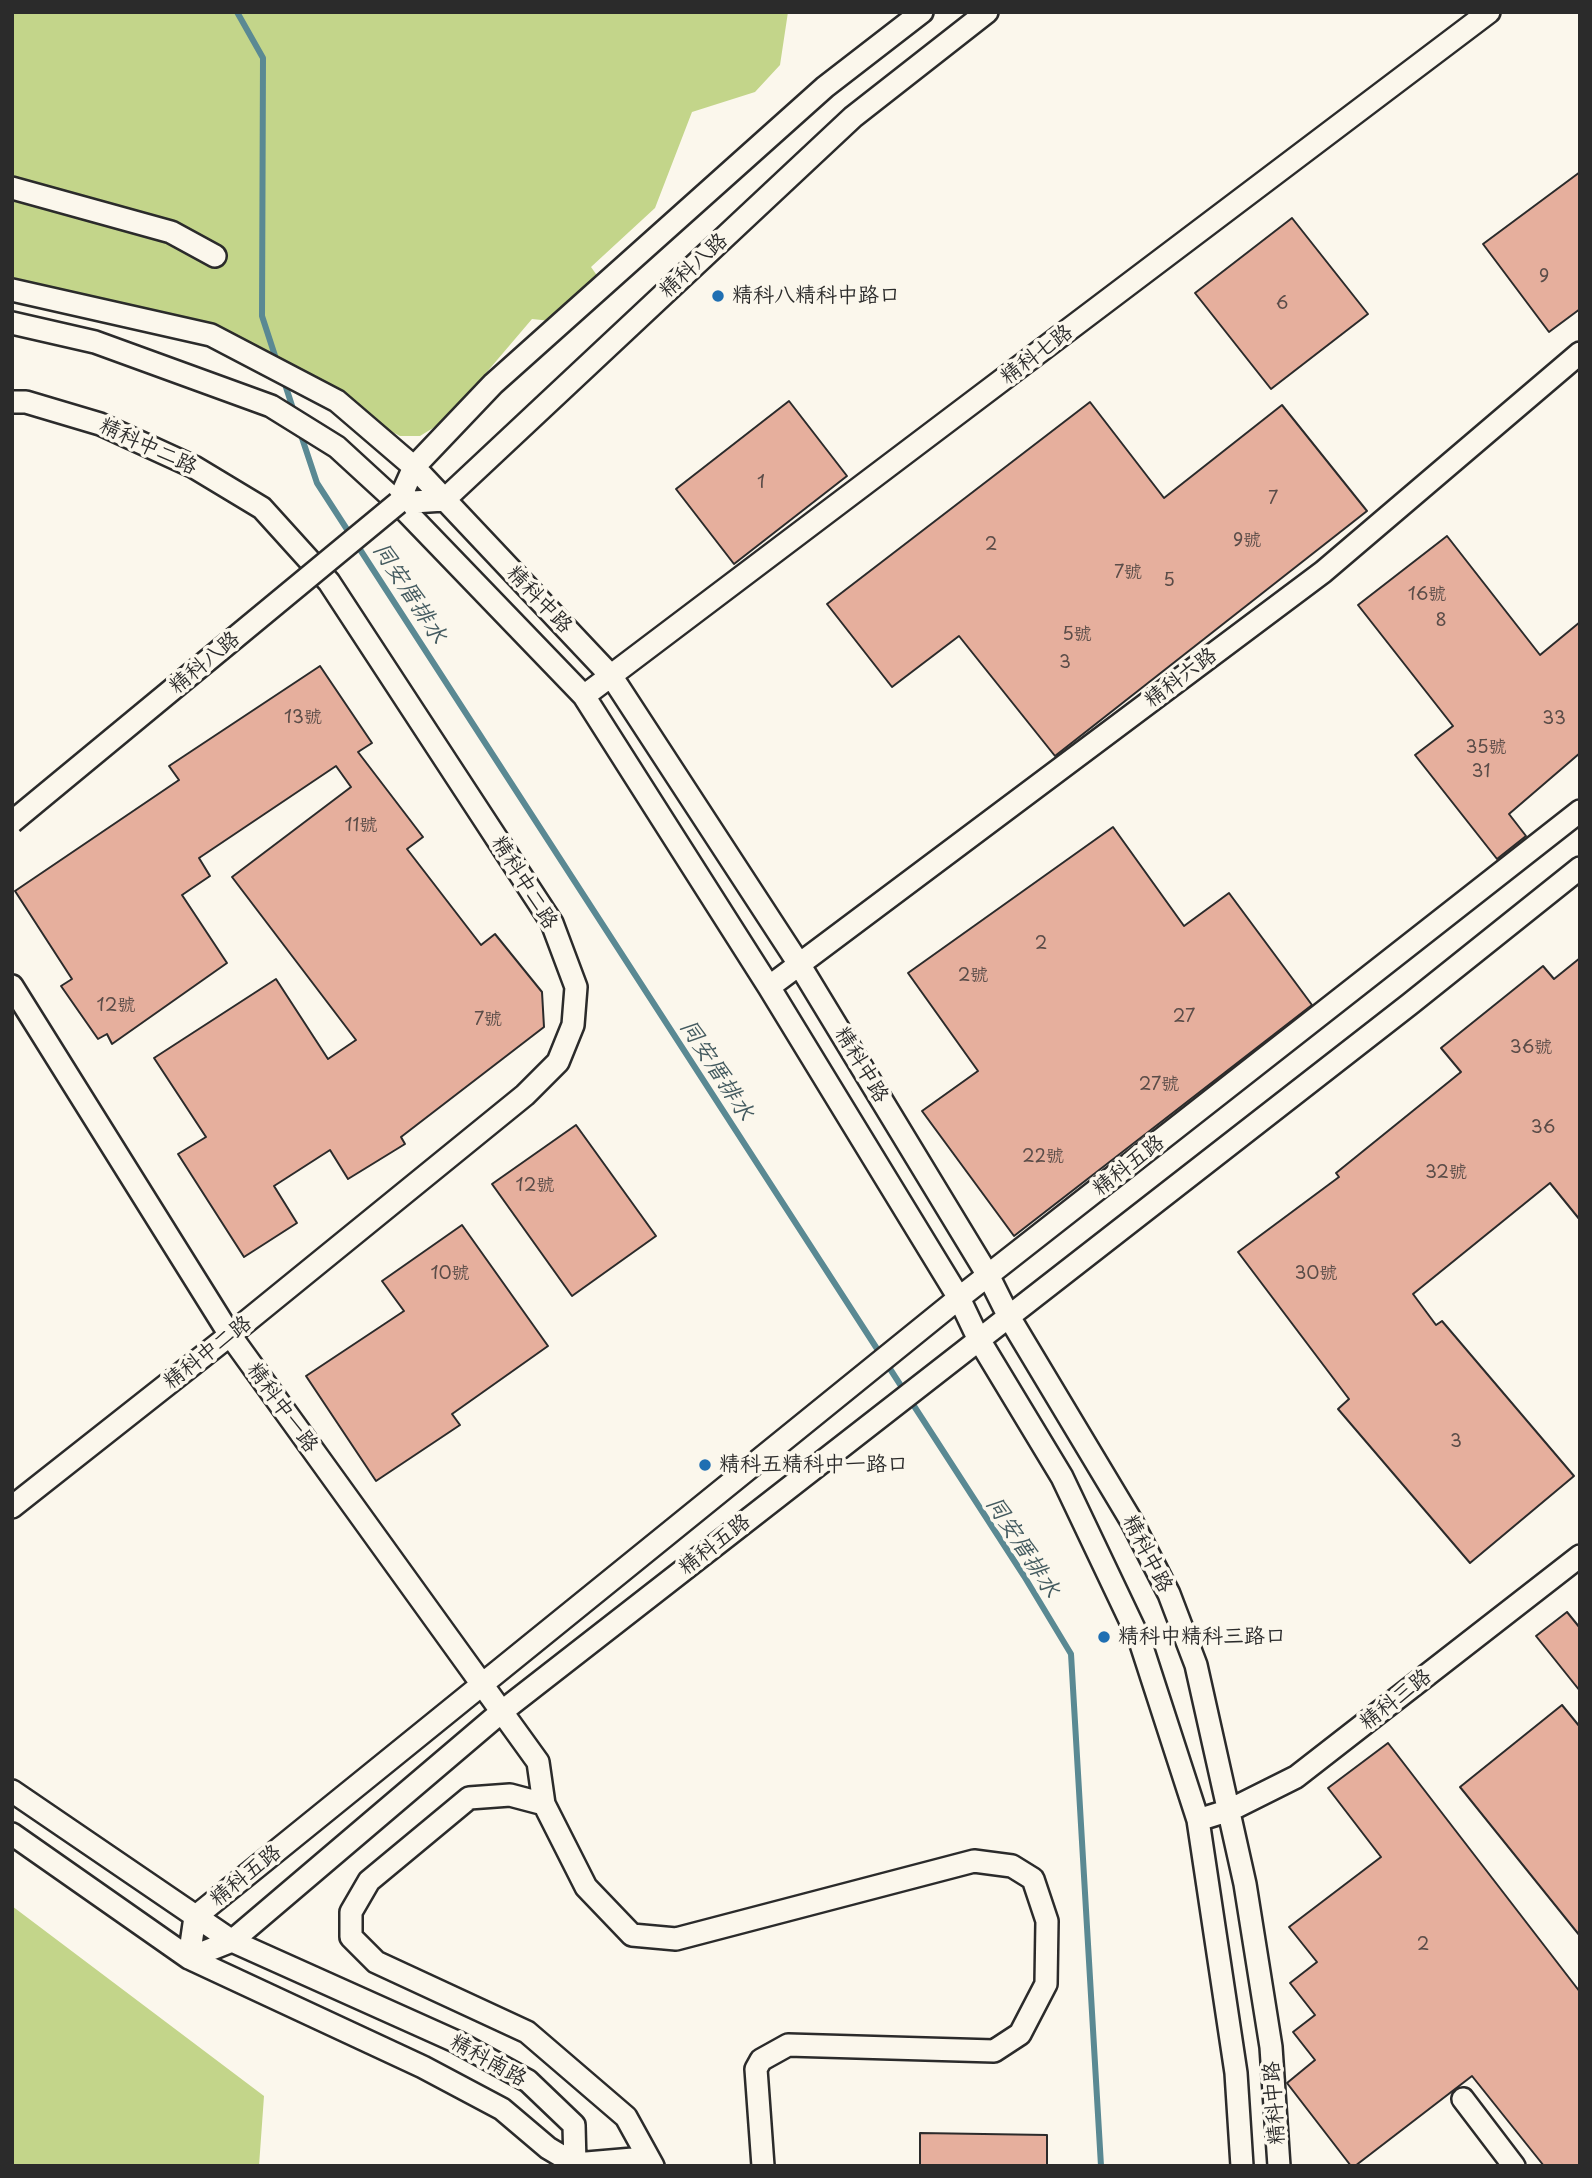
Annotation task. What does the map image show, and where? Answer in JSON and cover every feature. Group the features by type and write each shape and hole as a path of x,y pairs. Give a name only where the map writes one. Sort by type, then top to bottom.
{"street":[{"name":"精科八路","path":"12,822 398,503 414,467 494,384 825,87 922,12"},
{"name":"精科八路","path":"444,500 853,117 987,12"},
{"name":"精科七路","path":"584,696 1489,12"},
{"path":"12,188 171,232 215,256"},
{"name":"精科中路","path":"12,290 211,335 337,401 414,467 611,677 799,964 989,1277 1009,1317 1132,1521 1169,1594 1196,1665 1230,1810 1258,1955 1271,2047 1279,2166"},
{"name":"精科中路","path":"12,323 94,342 271,406 337,447 398,503 584,696 769,987 959,1298 978,1338 1062,1476 1140,1641 1198,1820 1236,2073 1242,2166"},
{"name":"精科六路","path":"769,987 1323,572 1580,353"},
{"name":"精科中二路","path":"12,402 26,402 100,424 194,467 262,508 329,582 552,923 576,987 573,1026 558,1062 525,1095 230,1335 12,1507"},
{"path":"398,503 444,500"},
{"name":"精科五路","path":"1580,811 959,1298 195,1917 189,1958 232,1941 500,1713 1580,868"},
{"name":"精科中一路","path":"12,986 230,1335 500,1713 538,1762 544,1804 586,1887 632,1935 676,1939 974,1861 1012,1866 1033,1879 1047,1921 1046,1984 1020,2034 994,2051 788,2045 761,2060 756,2069 763,2166"},
{"name":"精科三路","path":"1198,1820 1230,1810 1296,1777 1580,1556"},
{"name":"精科南路","path":"12,1791 232,1941 457,2042 528,2081 574,2125 575,2164"},
{"path":"544,1804 510,1795 469,1798 369,1881 351,1912 351,1937 376,1962 527,2032 626,2117 653,2166"},
{"name":"精科南路","path":"12,1834 189,1958 423,2067 502,2109 548,2148 575,2164"},
{"path":"1463,2099 1514,2166"},
{"path":"575,2164 633,2159 645,2166"}],"green space":[{"path":"12,12 788,12 780,65 755,92 692,112 655,208 591,267 608,291 570,323 532,319 446,420 420,436 400,436 223,343 12,284"},
{"path":"12,1906 264,2096 259,2166 12,2166"}],"building":[{"path":"1580,172 1580,309 1549,332 1483,244"},
{"path":"1292,218 1368,314 1271,389 1195,293"},
{"path":"789,401 847,476 734,564 676,489"},
{"path":"1090,402 1164,498 1282,405 1367,511 1055,756 959,636 892,687 827,604"},
{"path":"1447,536 1540,655 1580,622 1580,753 1509,814 1526,836 1497,859 1415,755 1453,726 1358,605"},
{"path":"320,666 372,743 358,752 423,837 407,849 481,945 495,934 542,992 544,1027 401,1137 405,1144 348,1179 330,1150 274,1186 297,1223 244,1257 178,1154 206,1137 154,1058 276,979 328,1059 356,1040 232,877 351,787 336,766 199,858 210,876 182,895 227,963 112,1044 107,1034 98,1039 61,986 72,979 15,891 179,780 169,766"},
{"path":"1113,827 1184,926 1229,893 1312,1005 1014,1236 922,1111 978,1071 908,973"},
{"path":"1580,958 1580,1220 1550,1183 1413,1294 1436,1325 1442,1321 1574,1476 1470,1563 1338,1409 1349,1399 1238,1252 1339,1177 1336,1173 1461,1072 1441,1048 1543,966 1554,979"},
{"path":"576,1125 656,1236 572,1296 492,1184"},
{"path":"462,1225 548,1346 452,1414 460,1425 376,1481 306,1376 404,1311 382,1281"},
{"path":"1567,1612 1580,1628 1580,1691 1536,1636"},
{"path":"1562,1705 1580,1727 1580,1936 1460,1787"},
{"path":"1388,1743 1580,1992 1580,2166 1544,2166 1472,2076 1355,2166 1351,2166 1287,2083 1315,2060 1293,2032 1315,2015 1290,1983 1317,1962 1289,1927 1381,1857 1328,1788"},
{"path":"920,2133 1047,2135 1047,2166 920,2166"}],"waterway":[{"name":"同安厝排水","path":"237,12 263,58 262,316 278,365"},
{"name":"同安厝排水","path":"283,378 295,415"},
{"name":"同安厝排水","path":"300,432 317,483 1024,1576 1071,1654 1101,2166"}],"place":[{"name":"精科八精科中路口","path":"718,296"},
{"name":"精科五精科中一路口","path":"705,1465"},
{"name":"精科中精科三路口","path":"1104,1637"}]}
